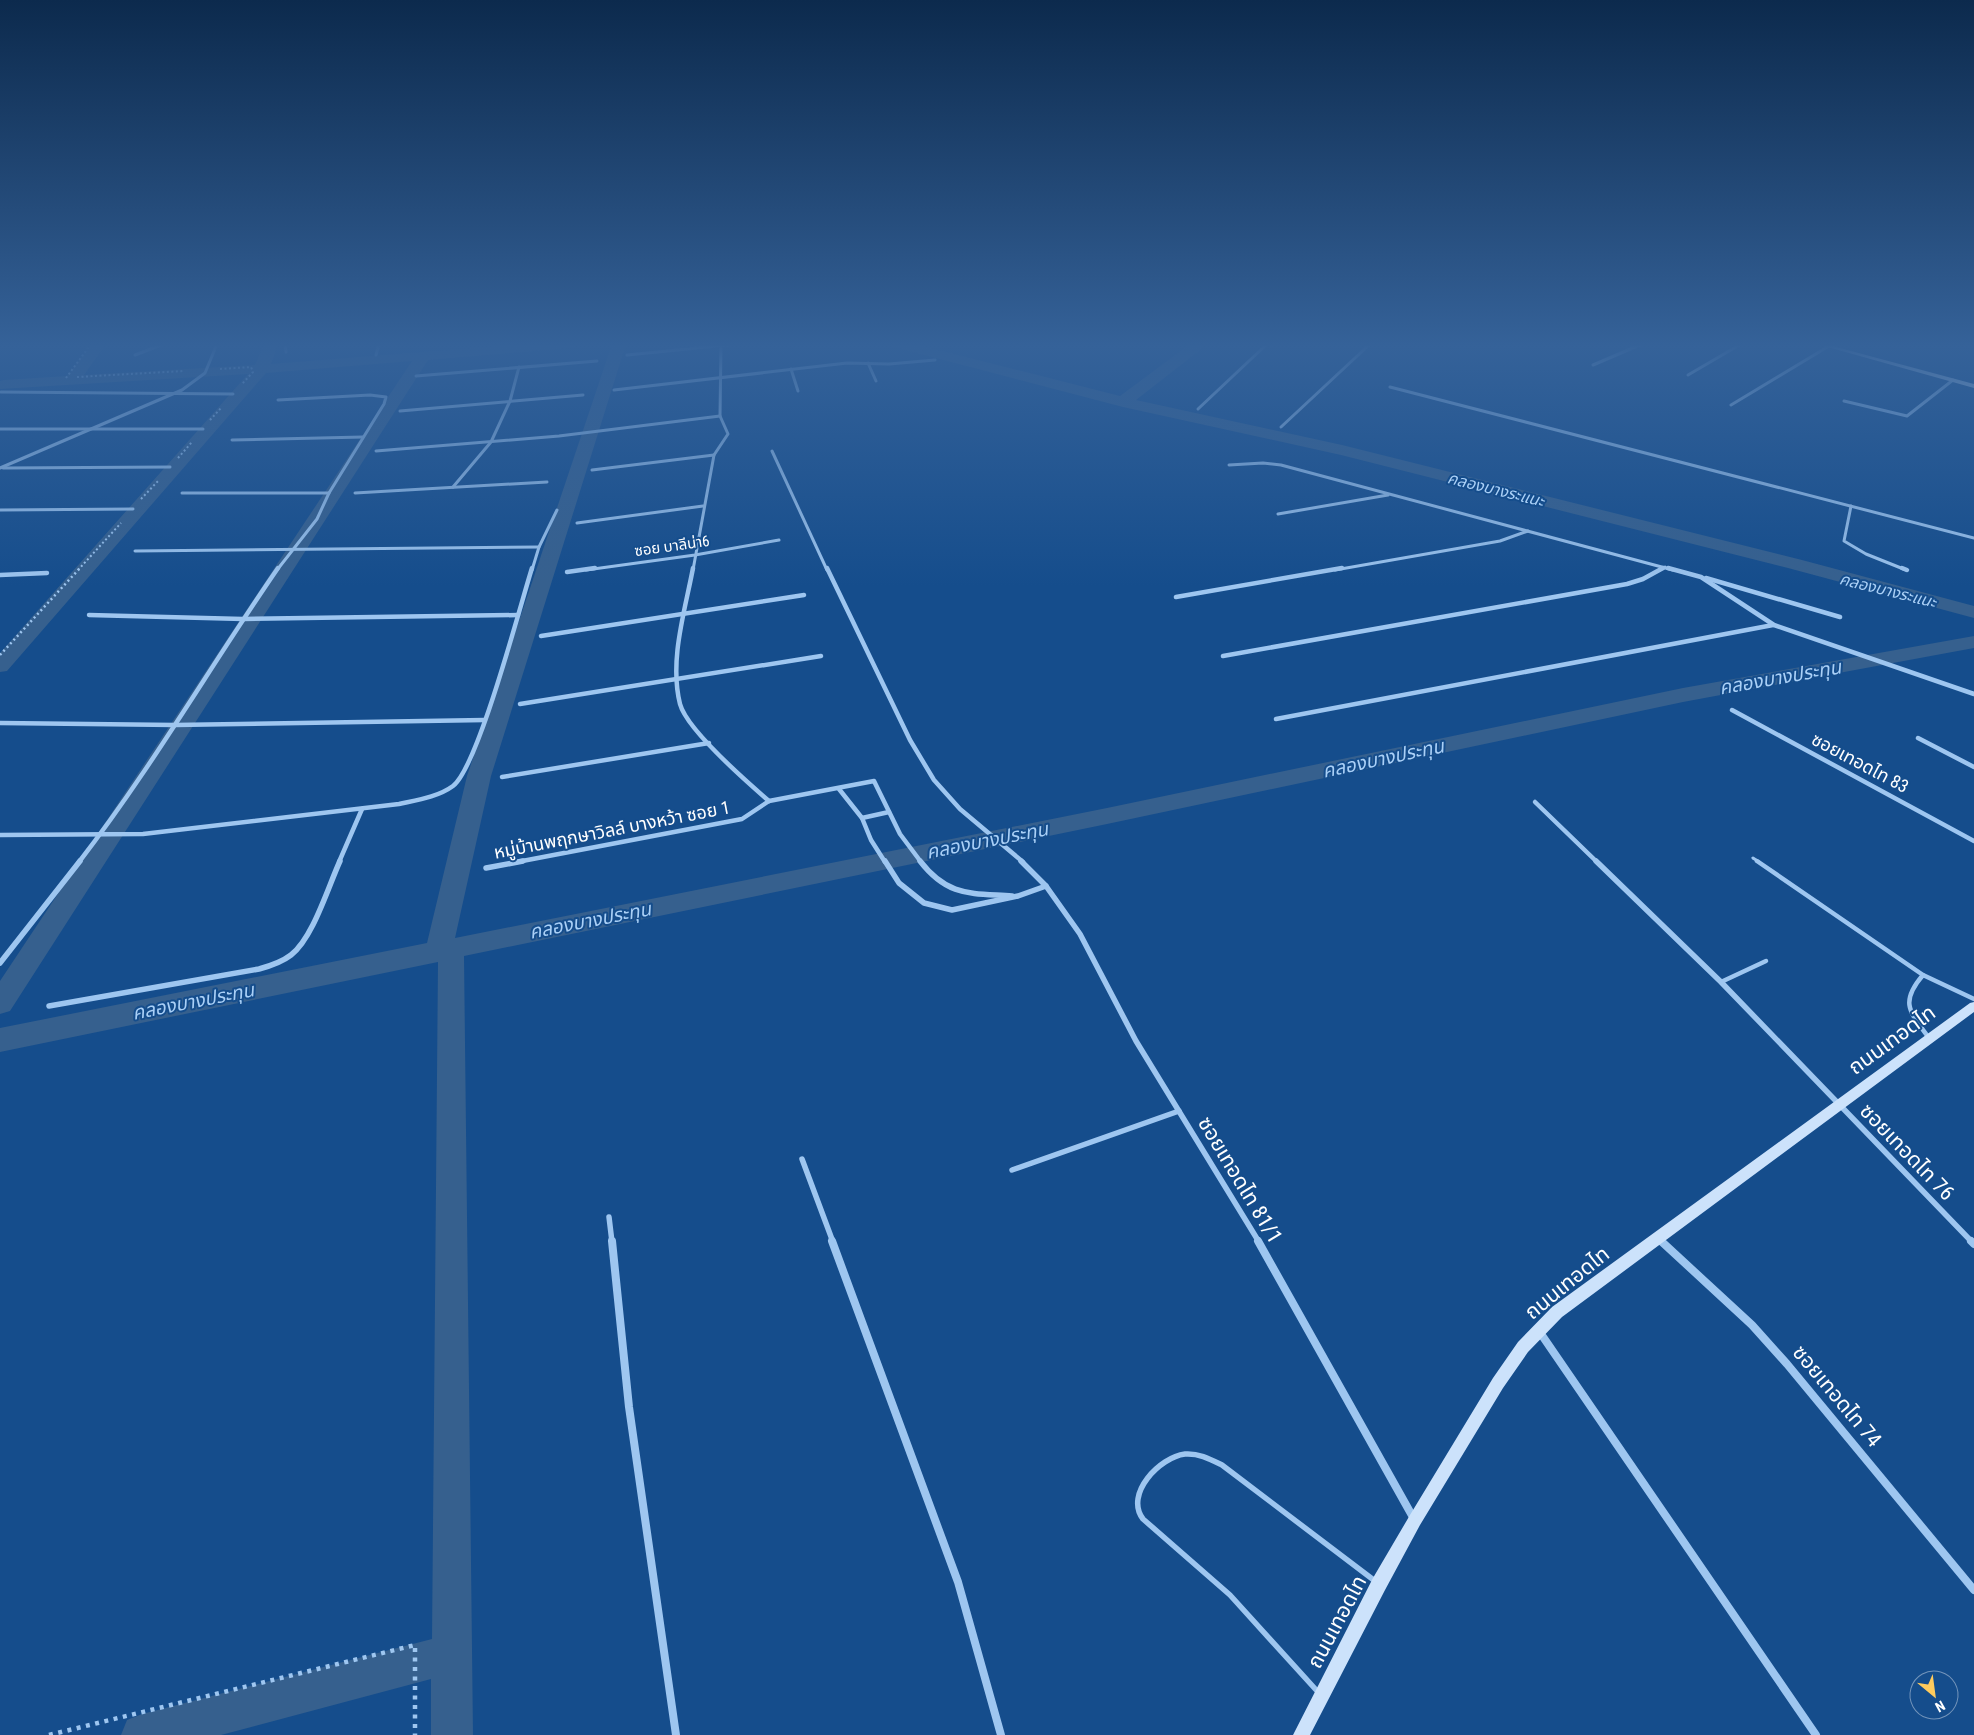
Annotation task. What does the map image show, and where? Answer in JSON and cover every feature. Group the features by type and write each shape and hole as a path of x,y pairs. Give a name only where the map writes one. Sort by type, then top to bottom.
{"main road":[{"name":"ถนนเทอดไท","path":"1301,1735 1379,1584 1415,1520 1498,1383 1523,1347 1557,1312 1616,1267 1659,1239 1838,1104 1974,1006"}],"street":[{"path":"0,468 104,425"},
{"path":"0,963 99,836 175,725 243,619 291,550 317,519 329,492 371,425"},
{"path":"453,488 491,442 499,425"},
{"path":"376,451 559,436 644,425"},
{"path":"724,425 728,434 714,455 703,506 678,651 676,680 680,705 686,717 729,766 769,801 874,781 900,834 930,874 943,885 961,892 1018,896"},
{"path":"1537,425 1974,538"},
{"path":"0,429 203,429"},
{"path":"232,440 363,437"},
{"name":"ซอยเทอดไท 81/1","path":"772,451 807,529 918,754 934,780 954,806 1032,870 1046,886 1080,934 1136,1041 1244,1215 1415,1520"},
{"path":"592,470 714,455"},
{"path":"1230,465 1270,463 1664,567 1840,617"},
{"path":"0,468 170,467"},
{"path":"354,493 546,482"},
{"path":"182,493 329,492"},
{"path":"1278,514 1391,494"},
{"path":"577,523 703,506"},
{"path":"1851,506 1844,541 1855,549 1907,570"},
{"path":"0,510 133,509"},
{"path":"0,835 99,836 189,830 399,804 431,796 453,786 464,774 485,720 539,547 557,510"},
{"path":"1176,597 1476,546 1500,541 1528,531"},
{"name":"ซอย บาลีน่า6","path":"567,572 779,540"},
{"path":"135,551 539,547"},
{"path":"1223,656 1627,584 1644,579 1664,567"},
{"path":"0,575 47,574"},
{"path":"1701,577 1774,624 1825,644 1974,694"},
{"path":"541,636 804,595"},
{"path":"89,616 243,619 518,615"},
{"path":"1276,719 1774,624"},
{"path":"520,704 821,656"},
{"name":"ซอยเทอดไท 83","path":"1732,710 1974,840"},
{"path":"0,723 175,725 485,720"},
{"path":"1918,738 1974,767"},
{"path":"502,777 708,743"},
{"path":"839,789 862,818 871,840 899,883 924,903 952,910 1018,896 1046,886"},
{"name":"หมู่บ้านพฤกษาวิลล์ บางหว้า ซอย 1","path":"486,868 742,819 769,801"},
{"name":"ซอยเทอดไท 76","path":"1535,802 1720,982 1974,1244"},
{"path":"49,1006 260,969 281,963 297,952 307,938 362,810"},
{"path":"862,818 890,812"},
{"path":"1012,1170 1179,1111"},
{"path":"802,1159 958,1582 1001,1735"},
{"path":"609,1217 629,1407 676,1735"},
{"name":"ซอยเทอดไท 74","path":"1659,1239 1752,1325 1787,1364 1974,1590"},
{"path":"1539,1331 1816,1735"}],"lane":[{"path":"1752,858 1923,975 1974,1000"},
{"path":"1720,982 1766,961"},
{"path":"1923,975 1913,986 1907,998 1908,1007 1929,1038"},
{"path":"1321,1696 1280,1647 1216,1582 1148,1524 1137,1510 1136,1497 1155,1470 1168,1458 1181,1454 1199,1453 1222,1465 1379,1584"}],"path":[{"path":"49,1735 415,1645 415,1735"}],"waterway":[{"path":"0,666 212,425"},
{"path":"0,1003 378,425"},
{"path":"439,950 479,776 593,425"},
{"name":"คลองบางระแนะ","path":"1228,425 1342,450 1795,564 1974,612"},
{"name":"คลองบางประทุน","path":"451,949 1107,816 1683,695 1974,642"},
{"name":"คลองบางประทุน","path":"0,1040 451,949"},
{"path":"451,949 452,1735"},
{"path":"142,1735 451,1654"}]}
